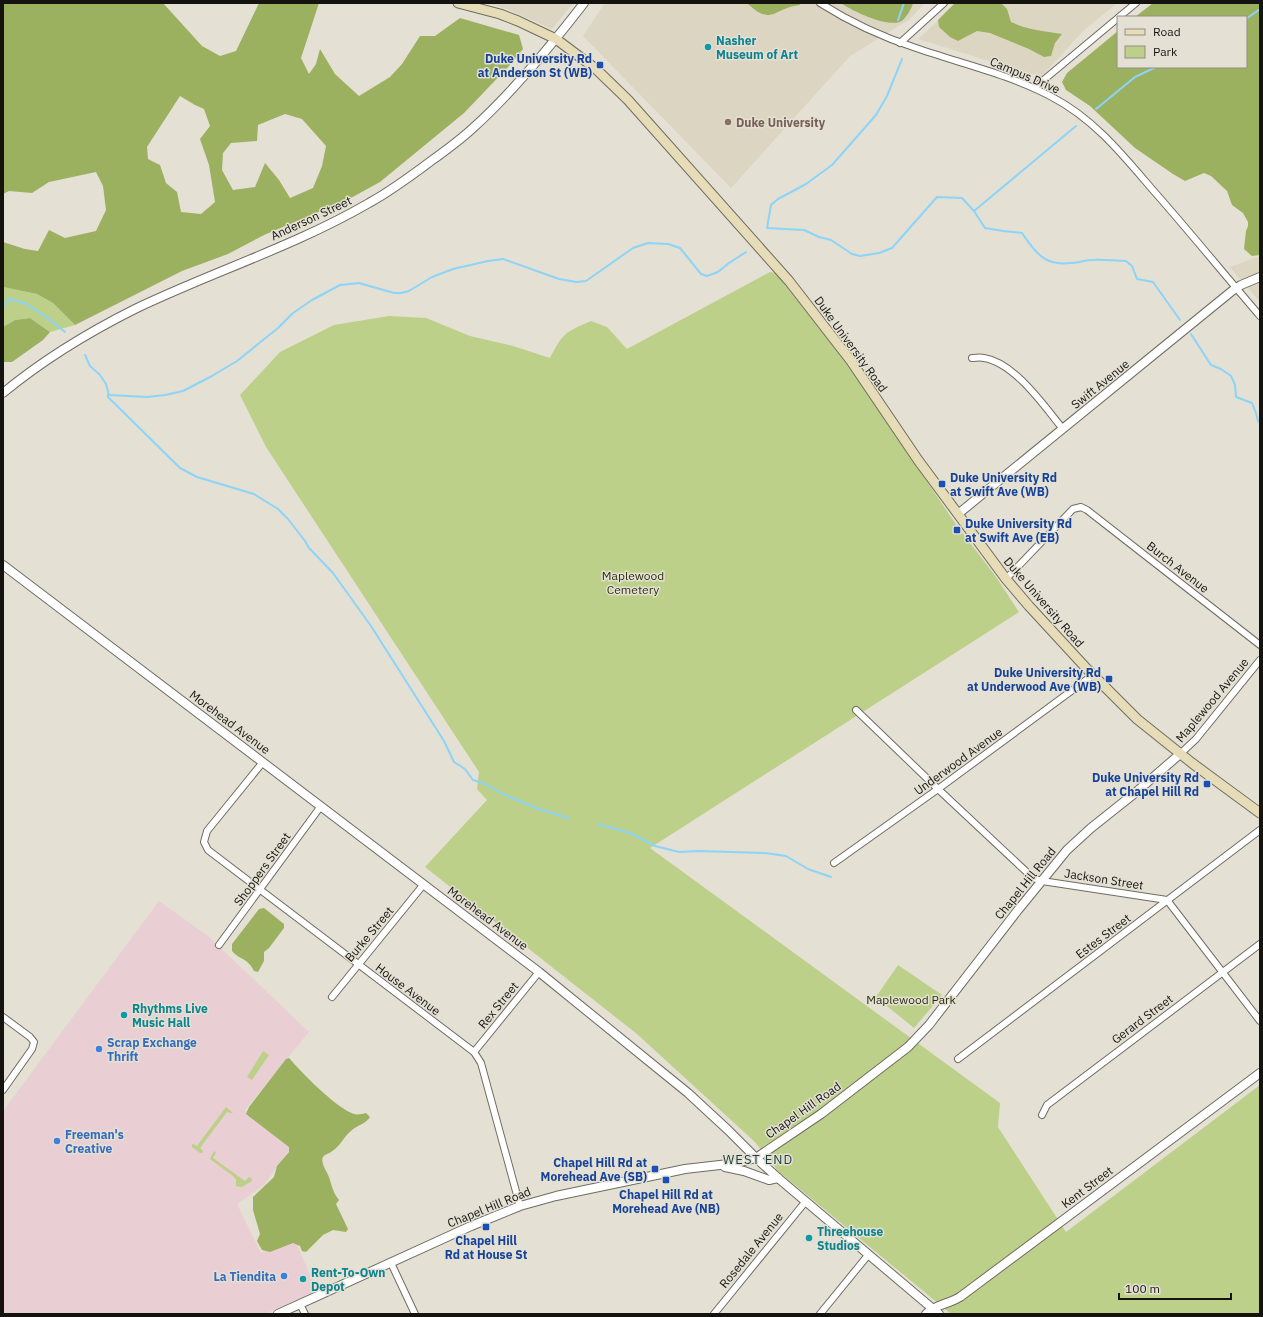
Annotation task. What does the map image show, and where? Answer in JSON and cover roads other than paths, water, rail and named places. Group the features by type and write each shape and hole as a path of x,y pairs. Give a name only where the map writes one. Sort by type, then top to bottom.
{"main road":[{"name":"Duke University Road","path":"458,3 500,14 556,39 596,69 628,100 789,281 851,361 918,460 1006,578 1093,675 1137,719 1180,754 1260,813"}],"street":[{"name":"Anderson Street","path":"3,393 20,379 80,340 135,310 326,226 388,192 472,130 511,90 556,39 584,3"},
{"name":"Campus Drive","path":"820,3 851,22 900,43 978,67 1034,88 1080,114 1113,144 1178,218 1260,316"},
{"path":"900,43 944,3"},
{"path":"1119,16 1136,3"},
{"path":"1034,88 1117,18"},
{"name":"Swift Avenue","path":"958,514 1236,288 1260,277"},
{"path":"972,358 984,358 1010,369 1020,377 1063,429"},
{"name":"Burch Avenue","path":"1006,578 1073,509 1081,507 1260,645"},
{"name":"Morehead Avenue","path":"3,565 539,972 688,1093 778,1178 869,1254 929,1311 939,1314"},
{"name":"Maplewood Avenue","path":"1180,754 1196,739 1260,660"},
{"name":"Underwood Avenue","path":"834,863 938,789 1093,675"},
{"name":"Jackson Street","path":"856,710 1034,878 1042,881 1167,900"},
{"name":"Chapel Hill Road","path":"278,1314 471,1226 520,1206 556,1196 685,1169 714,1164 737,1163 756,1158 821,1114 908,1047 929,1025 1067,850 1081,836 1146,784 1180,754"},
{"name":"House Avenue","path":"263,762 207,832 204,842 208,850 474,1052 481,1063 520,1206"},
{"name":"Shoppers Street","path":"220,945 321,806"},
{"name":"Estes Street","path":"958,1059 1260,830"},
{"name":"Burke Street","path":"332,997 424,884"},
{"path":"1167,900 1260,1022"},
{"name":"Gerard Street","path":"1042,1116 1047,1105 1260,944"},
{"name":"Rex Street","path":"474,1052 539,972"},
{"path":"3,1017 30,1037 34,1042 32,1049 3,1090"},
{"name":"Kent Street","path":"929,1311 953,1301 960,1296 1260,1073"},
{"path":"714,1164 740,1170 769,1180 778,1178"},
{"name":"Rosedale Avenue","path":"714,1314 806,1201"},
{"path":"820,1314 869,1254"},
{"path":"391,1263 415,1314"},
{"path":"300,1304 305,1314"}],"waterway":[{"path":"898,20 904,3"},
{"path":"1247,18 1260,9"},
{"path":"902,59 887,96 876,115 832,165 806,184 778,199 771,205 767,228 804,230 819,237 831,240 852,254 860,256 879,253 892,248 937,197 962,198 974,211 1076,126"},
{"path":"1096,109 1135,77 1154,68"},
{"path":"974,211 985,228 1022,233 1036,252 1047,260 1053,262 1073,263 1087,260 1126,261 1132,266 1137,279 1153,282 1180,320"},
{"path":"85,355 90,366 100,375 106,384 109,395 147,397 165,395 183,391 237,361 278,328 293,313 312,300 340,285 359,283 394,293 401,293 409,291 432,277 453,269 503,259 559,279 576,282 586,281 633,248 648,243 668,244 680,248 701,274 707,276 718,272 746,252"},
{"path":"3,307 9,299 25,303 65,332"},
{"path":"1191,334 1211,365 1221,369 1231,376 1235,385 1236,397 1252,403 1258,421 1260,422"},
{"path":"108,394 108,397 180,468 197,477 254,494 278,509 288,519 309,548 333,573 371,626 444,741 454,762 465,769 473,780 485,784 503,794 536,808 568,818"},
{"path":"598,824 630,833 655,846 679,852 698,851 765,853 786,856 808,869 831,877"}],"place":[{"name":"Nasher Museum of Art","path":"708,47"},
{"name":"Duke University Rd at Anderson St (WB)","path":"600,65"},
{"name":"Duke University","path":"728,122"},
{"name":"Duke University Rd at Swift Ave (WB)","path":"942,484"},
{"name":"Duke University Rd at Swift Ave (EB)","path":"957,530"},
{"name":"Duke University Rd at Underwood Ave (WB)","path":"1109,679"},
{"name":"Duke University Rd at Chapel Hill Rd","path":"1207,784"},
{"name":"Rhythms Live Music Hall","path":"124,1015"},
{"name":"Scrap Exchange Thrift","path":"99,1049"},
{"name":"Freeman's Creative","path":"57,1141"},
{"name":"Chapel Hill Rd at Morehead Ave (SB)","path":"655,1169"},
{"name":"Chapel Hill Rd at Morehead Ave (NB)","path":"666,1180"},
{"name":"Chapel Hill Rd at House St","path":"486,1227"},
{"name":"Threehouse Studios","path":"809,1238"},
{"name":"La Tiendita","path":"284,1276"},
{"name":"Rent-To-Own Depot","path":"303,1279"}],"district":[{"name":"WEST END","path":"758,1159"}],"park label":[{"name":"Maplewood Cemetery","path":"633,582"},
{"name":"Maplewood Park","path":"911,999"}]}
